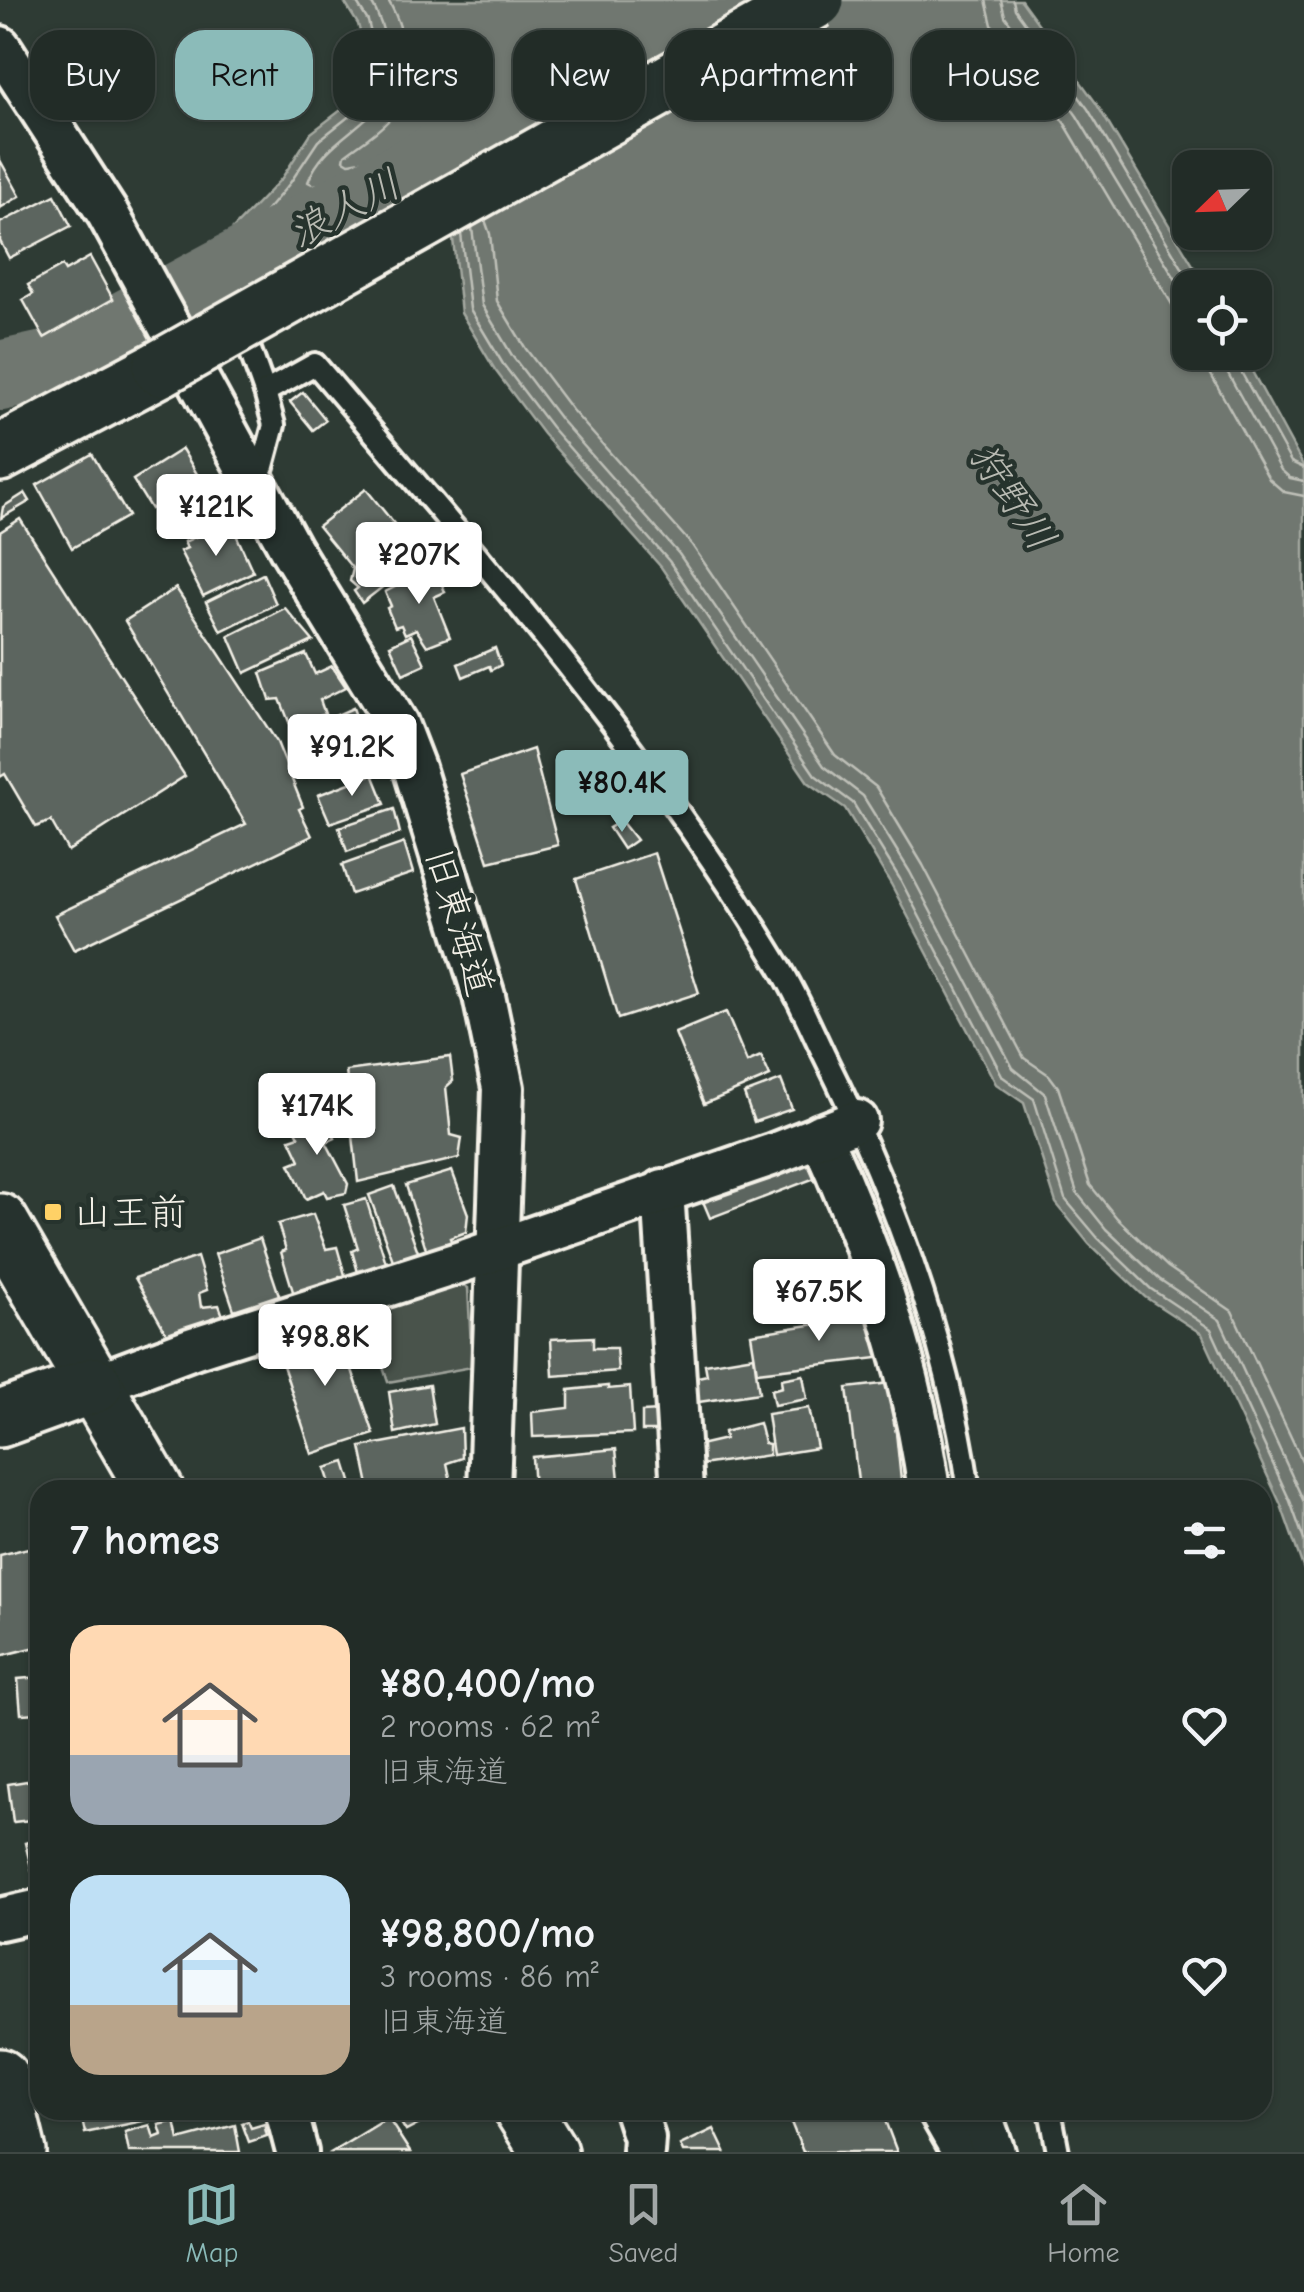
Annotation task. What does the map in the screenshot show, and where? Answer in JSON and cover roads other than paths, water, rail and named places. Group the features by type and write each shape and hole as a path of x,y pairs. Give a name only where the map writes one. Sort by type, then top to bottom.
{"street":[{"path":"0,453 162,368 816,0"},
{"name":"旧東海道","path":"0,47 108,214 291,550 397,724 414,768 484,996 503,1088 489,1480"},
{"path":"0,1419 192,1348 496,1249 857,1121"},
{"path":"820,1136 856,1214 904,1360 928,1480"},
{"path":"664,1190 681,1480"},
{"path":"0,1222 149,1480"},
{"path":"0,1919 30,1912"},
{"path":"0,2077 18,2152"},
{"path":"289,2120 297,2152"},
{"path":"529,2120 549,2152"},
{"path":"638,2120 644,2138 643,2152"},
{"path":"945,2120 963,2152"},
{"path":"983,2120 994,2152"}],"lane":[{"path":"250,350 274,426 263,466 253,480"},
{"path":"265,392 314,364 563,658 696,840 782,969 857,1121 924,1294 967,1480"},
{"path":"1052,2120 1058,2152"}],"water":[{"name":"狩野川","path":"343,0 1021,0 1043,30 912,30 912,120 1075,120 1075,74 1096,103 1172,230 1172,250 1184,250 1196,270 1172,270 1172,370 1251,370 1304,467 1304,1570 1272,1480 1202,1334 1145,1297 1089,1244 1056,1203 1024,1103 996,1084 891,884 845,808 808,782 661,567 543,434 495,370 461,313 453,239 421,200 397,192 299,211 291,225 250,245 233,229 282,178 311,133 333,116 333,120 493,120 493,30 360,30"},
{"path":"104,310 120,329 27,378 0,387 0,360"}],"waterway":[{"name":"浪人川","path":"0,376 54,364 447,153"}],"place":[{"name":"山王前","path":"53,1212"}]}
